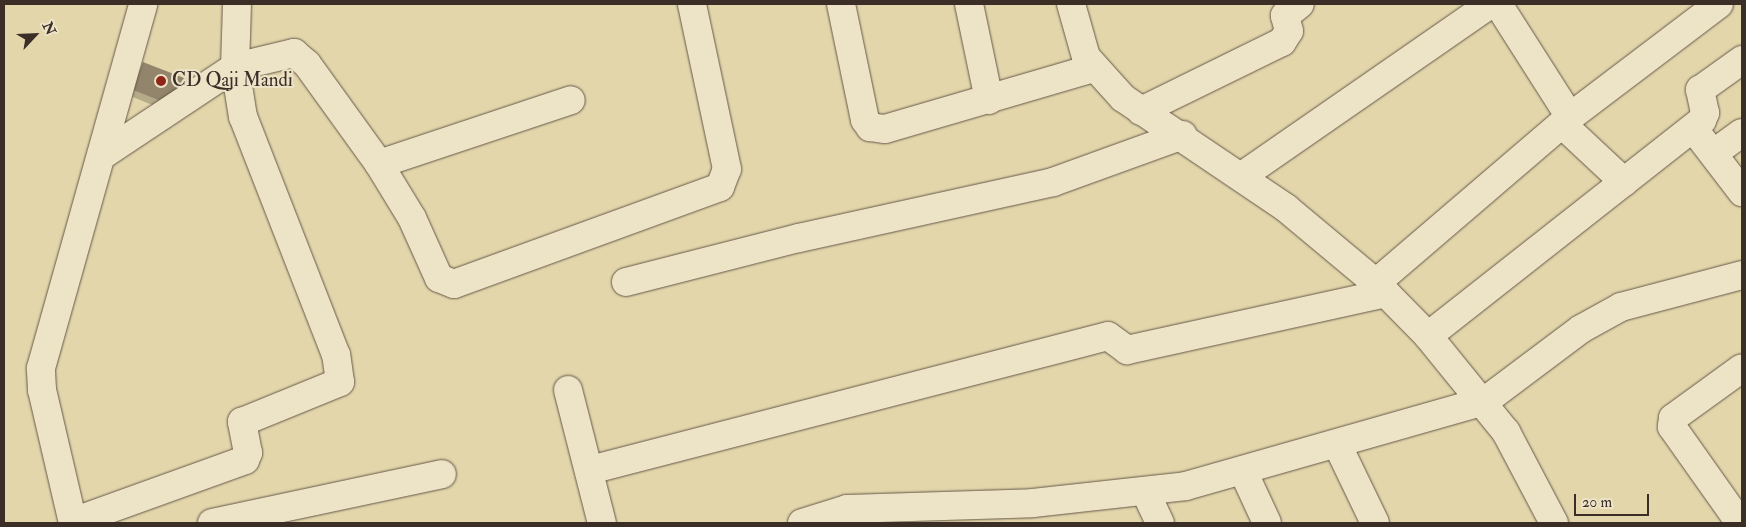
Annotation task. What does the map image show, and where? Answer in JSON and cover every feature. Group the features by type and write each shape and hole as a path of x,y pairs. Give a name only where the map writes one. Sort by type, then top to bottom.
{"street":[{"path":"143,4 41,368 42,390 73,523 245,460 248,453 242,422 340,382 336,355 252,144 236,67 238,4"},
{"path":"100,156 236,67 286,52 299,56 378,164 412,218 439,278 448,284 720,187 727,169 692,4"},
{"path":"841,4 865,120 870,127 885,129 1093,68"},
{"path":"969,4 989,100"},
{"path":"1071,4 1077,32 1093,68 1140,111 1183,135 1242,176 1381,288 1428,336 1485,401 1525,462 1554,523"},
{"path":"1140,111 1282,42 1289,32 1286,16 1300,4"},
{"path":"1242,176 1490,4"},
{"path":"1498,4 1566,120 1624,182"},
{"path":"590,470 1108,336 1127,350 1381,288 1566,120 1719,4"},
{"path":"1428,336 1693,128 1706,113 1700,90 1742,60"},
{"path":"378,164 571,100"},
{"path":"1693,128 1742,192"},
{"path":"1714,153 1742,133"},
{"path":"626,282 799,238 1054,182 1183,135"},
{"path":"802,523 849,516 1038,513 1146,493 1243,471 1338,446 1485,401 1580,329 1621,307 1742,275"},
{"path":"1740,523 1672,427 1673,418 1742,368"},
{"path":"568,390 590,470 602,523"},
{"path":"1338,446 1375,523"},
{"path":"1243,471 1267,523"},
{"path":"212,523 442,474"},
{"path":"1146,493 1160,523"}],"building":[{"path":"143,62 184,78 174,106 133,90"}],"place":[{"name":"CD Qaji Mandi","path":"161,81"}]}
